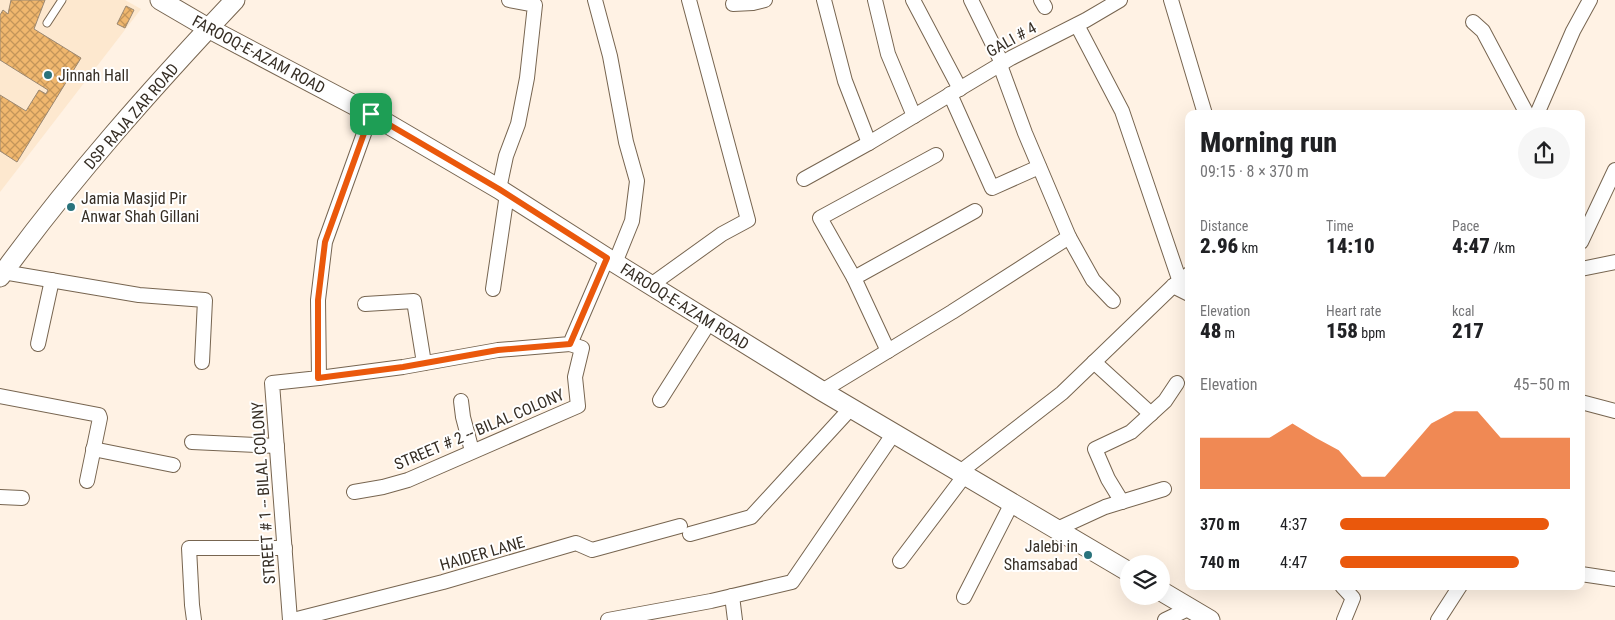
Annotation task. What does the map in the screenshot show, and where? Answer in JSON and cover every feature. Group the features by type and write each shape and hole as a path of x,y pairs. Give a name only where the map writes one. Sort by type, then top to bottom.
{"street":[{"name":"FAROOQ-E-AZAM ROAD","path":"160,0 208,28 371,114 503,191 851,408 1120,567"},
{"name":"DSP RAJA ZAR ROAD","path":"2,275 56,204 137,107 235,0"},
{"path":"493,289 506,156 518,124 527,78 535,5 509,0"},
{"path":"371,114 325,242 318,300 318,378 498,350 570,344 632,221 637,181 626,142 610,56 594,0"},
{"path":"651,285 722,234 748,220 689,0"},
{"path":"733,4 765,0"},
{"path":"824,0 845,80 869,143"},
{"path":"875,0 888,54 917,115"},
{"path":"913,0 955,92 992,188 1039,167"},
{"path":"971,0 1000,59 1000,65 1025,133 1069,237 1093,280 1113,301"},
{"path":"1171,0 1204,110"},
{"path":"1539,110 1572,31 1590,0"},
{"name":"GALI # 4","path":"804,179 917,115 1011,58 1076,25 1115,1"},
{"path":"1473,22 1483,31 1525,110"},
{"path":"900,561 962,474 1062,393 1180,281 1122,111 1076,25"},
{"path":"888,351 854,278 820,218 936,155"},
{"path":"1585,234 1615,170"},
{"path":"854,278 975,211"},
{"path":"822,390 952,312 1069,237"},
{"path":"1585,268 1615,262"},
{"path":"2,275 52,280 139,295 205,300 202,362"},
{"path":"38,344 52,280"},
{"path":"364,304 414,301 424,363"},
{"path":"660,400 710,321"},
{"name":"STREET # 2 -- BILAL COLONY","path":"354,492 408,480 578,406 575,377 582,348 570,344"},
{"path":"1094,362 1151,414"},
{"name":"STREET # 1 -- BILAL COLONY","path":"291,620 272,384 318,378"},
{"path":"1122,502 1108,479 1096,449 1132,432 1165,401 1177,384"},
{"path":"0,396 99,414 100,418 88,481"},
{"path":"461,401 462,417 472,451"},
{"path":"1585,403 1615,411"},
{"name":"HAIDER LANE","path":"291,620 443,582 576,543 592,550 751,517 851,408"},
{"path":"608,620 634,618 792,582 894,433"},
{"path":"192,442 277,446"},
{"path":"93,449 173,465"},
{"path":"1057,529 1105,507 1164,489"},
{"path":"0,497 22,498"},
{"path":"964,597 1012,502"},
{"path":"194,620 189,548 284,548"},
{"path":"1585,575 1615,579"},
{"path":"1344,620 1353,598 1346,590"},
{"path":"1438,620 1457,590"},
{"path":"732,596 736,620"},
{"path":"1170,596 1210,620"},
{"path":"1165,620 1190,608"}],"lane":[{"path":"47,22 62,0"}],"shaded area":[{"path":"0,0 125,0 141,9 0,192"}],"building":[{"name":"Jinnah Hall","path":"11,0 45,0 34,29 81,58 17,162 0,151 0,95 26,111 39,90 46,94 48,90 0,60 0,15 3,10 8,14"},
{"path":"126,6 134,10 125,28 117,24"}],"place":[{"name":"Jinnah Hall","path":"48,75"},
{"name":"Jamia Masjid Pir Anwar Shah Gillani","path":"71,207"},
{"name":"Jalebi in Shamsabad","path":"1088,555"}],"route":[{"path":"371,114 499,189 607,258 570,344 498,350 403,367 318,378 318,300 325,242 371,114"}]}
